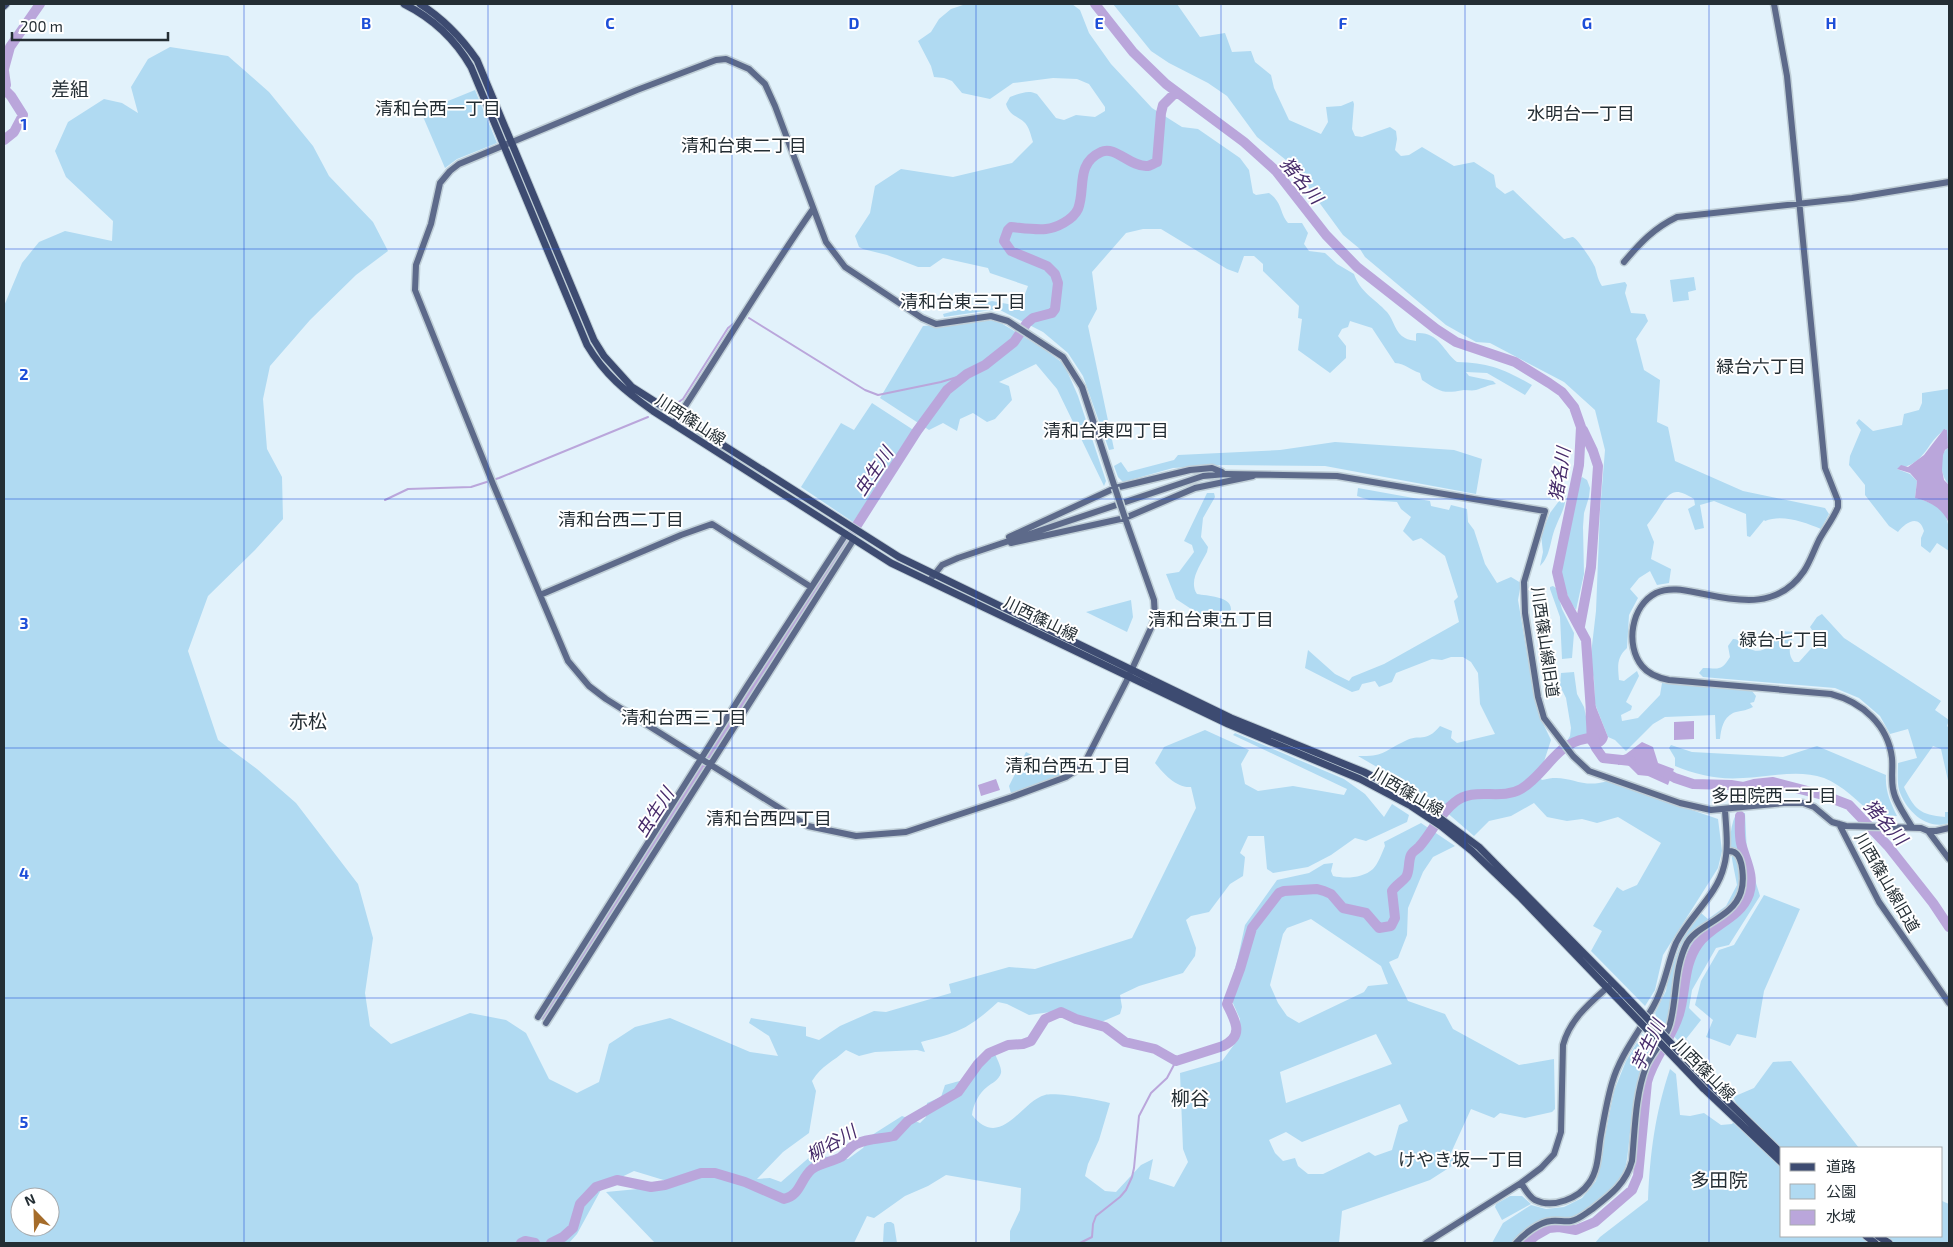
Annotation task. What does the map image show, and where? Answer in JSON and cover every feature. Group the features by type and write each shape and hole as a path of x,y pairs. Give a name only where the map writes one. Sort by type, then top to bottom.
{"main road":[{"name":"川西篠山線","path":"404,4 435,24 449,37 465,57 508,144"},
{"name":"川西篠山線","path":"420,4 440,17 466,44 481,70 575,316 596,359 624,391 676,420 848,530 860,533 932,577 1130,673 1228,724 1360,779 1411,806 1475,849"},
{"name":"川西篠山線","path":"848,530 854,539 891,562 932,577"},
{"name":"川西篠山線","path":"1130,673 1231,718 1364,772 1406,793 1475,849 1610,985 1622,992 1707,1086 1780,1152"},
{"name":"川西篠山線","path":"1610,985 1616,997 1780,1161"}],"street":[{"path":"1774,4 1786,76 1825,468 1838,501 1838,507 1803,572 1790,586 1770,597 1748,601 1736,601 1678,590 1663,590 1649,597 1639,608 1634,621 1633,644 1643,667 1658,678 1831,694 1861,707 1870,714 1885,735 1892,758 1893,790 1912,827"},
{"path":"716,60 726,60 749,68 765,84 826,242 844,267 922,318 936,324 991,316 1008,320 1062,357 1082,387 1154,600 1155,618 1130,673 1083,766 1066,777 906,832 856,836 808,826 700,760 589,686 568,661 493,484 415,290 416,264 431,224 440,183 459,164 508,144 637,90 716,60"},
{"path":"1624,262 1646,236 1662,224 1677,217 1852,198 1949,182"},
{"path":"676,420 778,259 813,208"},
{"path":"992,546 1037,523 1115,488 1190,470 1212,468 1226,474"},
{"path":"992,546 1040,538 1125,518 1195,488 1264,473"},
{"path":"932,577 942,565 992,546 1203,476 1264,473"},
{"name":"川西篠山線旧道","path":"1264,473 1336,476 1545,511 1524,582 1525,613 1538,697 1544,718 1566,747 1589,771 1680,803 1711,810 1725,810 1784,802 1802,803 1814,807 1832,822 1838,824 1879,902 1949,1002"},
{"path":"540,595 712,524 810,586"},
{"path":"538,1017 810,586 848,530"},
{"path":"546,1022 854,539"},
{"path":"1521,1183 1530,1196 1537,1201 1556,1203 1567,1200 1579,1193 1589,1183 1597,1164 1612,1083 1619,1065 1654,1006 1660,993 1669,960 1678,941 1719,880 1727,851 1725,810"},
{"path":"1838,824 1846,826 1912,827 1928,831 1949,828"},
{"path":"1928,831 1949,859"},
{"path":"1516,1243 1541,1224 1549,1221 1570,1221 1583,1215 1612,1194 1629,1171 1632,1161 1640,1085 1652,1055 1668,1032 1676,994 1678,972 1684,950 1688,941 1734,906 1741,893 1743,879 1738,856 1734,852 1727,851"},
{"path":"1426,1243 1521,1183 1542,1168 1554,1154 1559,1140 1562,1121 1563,1045 1566,1032 1577,1016 1610,985"}],"green space":[{"path":"966,4 1072,4 1080,10 1089,33 1111,64 1152,108 1182,127 1198,129 1240,158 1249,170 1253,193 1256,195 1269,193 1277,200 1288,223 1302,223 1308,233 1304,244 1309,251 1325,253 1337,264 1354,274 1364,291 1387,312 1402,336 1416,341 1417,333 1431,336 1457,362 1496,368 1532,385 1525,395 1487,373 1466,372 1469,376 1493,381 1496,384 1474,390 1442,391 1422,380 1420,373 1395,363 1372,328 1350,321 1348,327 1342,329 1338,336 1346,346 1346,358 1330,373 1298,350 1302,319 1298,318 1299,306 1263,271 1263,264 1254,256 1244,256 1238,273 1227,269 1161,229 1143,229 1126,233 1092,272 1097,309 1088,326 1114,449 1109,450 1083,376 1068,353 1043,332 998,309 944,317 943,314 992,301 1013,305 1025,294 1028,286 990,273 988,268 943,258 930,267 918,267 887,255 863,249 859,247 855,236 870,213 875,186 901,169 953,177 1012,163 1033,142 1026,124 1007,108 1006,104 1010,97 1027,92 1037,94 1056,118 1064,120 1076,115 1095,117 1105,111 1105,107 1089,84 1077,79 1053,78 1013,83 990,99 962,93 952,81 934,77 931,66 918,41 931,32 939,19 951,9"},
{"path":"1113,4 1177,4 1200,37 1225,33 1232,52 1251,51 1255,62 1271,75 1274,88 1289,120 1321,134 1328,122 1326,107 1341,106 1353,101 1352,129 1355,136 1362,137 1390,127 1396,131 1395,150 1401,156 1409,155 1422,147 1454,166 1474,162 1494,175 1496,187 1505,194 1513,190 1564,239 1575,238 1594,264 1602,286 1625,282 1627,285 1625,293 1631,313 1645,314 1648,321 1636,339 1644,370 1660,380 1657,422 1668,427 1675,461 1743,491 1825,508 1829,514 1821,529 1793,520 1779,518 1764,520 1750,537 1747,536 1746,514 1714,501 1700,505 1704,528 1695,530 1688,509 1695,505 1694,499 1683,493 1675,492 1668,496 1647,525 1654,542 1651,559 1671,569 1669,583 1657,585 1650,571 1639,578 1630,589 1638,598 1629,615 1627,648 1621,655 1619,663 1619,680 1624,681 1637,671 1639,676 1626,702 1632,706 1631,710 1621,715 1622,721 1638,718 1660,695 1662,683 1752,691 1756,696 1754,702 1750,703 1753,707 1730,715 1722,728 1720,739 1716,739 1715,715 1665,717 1653,724 1626,751 1615,740 1608,737 1595,704 1594,679 1590,663 1596,611 1600,511 1605,450 1595,410 1564,382 1490,343 1476,342 1446,325 1365,257 1360,249 1343,235 1291,164 1257,137 1227,96 1208,83 1169,63 1151,51"},
{"path":"170,47 228,56 269,92 313,146 329,176 373,222 388,251 356,275 310,320 270,366 263,399 267,449 282,477 283,519 255,550 208,596 188,651 218,740 257,769 296,803 358,884 373,938 365,993 370,1026 391,1044 470,1013 506,1020 526,1033 549,1079 577,1093 599,1082 609,1044 635,1027 670,1018 750,1052 778,1056 769,1036 749,1023 751,1018 806,1027 806,1036 819,1040 840,1026 874,1011 886,1012 951,993 949,984 1009,967 1035,969 1132,938 1196,808 1191,787 1175,783 1155,763 1164,747 1205,730 1249,750 1241,764 1245,784 1258,791 1293,786 1344,795 1347,789 1233,735 1235,733 1344,779 1365,794 1384,817 1392,804 1409,815 1407,822 1366,841 1355,838 1331,855 1308,867 1273,873 1267,869 1264,836 1248,836 1240,853 1245,857 1243,876 1230,884 1209,912 1191,916 1186,920 1196,948 1195,956 1183,973 1139,986 1120,995 1122,1007 1120,1014 1099,1023 1065,1010 1029,1015 1007,1004 998,1002 971,1024 955,1032 921,1042 925,1052 917,1050 875,1052 859,1056 846,1050 824,1067 812,1081 816,1091 809,1133 783,1152 757,1179 770,1178 781,1182 812,1155 848,1159 863,1148 872,1135 902,1116 920,1123 926,1117 927,1103 941,1097 945,1085 963,1080 967,1077 971,1066 982,1056 995,1054 1001,1073 997,1079 981,1092 972,1115 982,1125 992,1128 1002,1126 1036,1099 1045,1095 1068,1095 1110,1103 1099,1140 1088,1164 1085,1176 1105,1191 1116,1192 1141,1165 1153,1159 1149,1179 1174,1187 1188,1162 1183,1149 1180,1073 1222,1061 1239,1038 1240,1019 1228,992 1245,925 1277,880 1309,873 1324,864 1333,863 1331,871 1333,876 1359,876 1369,872 1377,864 1385,846 1384,842 1421,823 1455,846 1433,857 1423,872 1408,908 1407,935 1398,958 1389,962 1408,1001 1445,1014 1453,1029 1519,1065 1554,1059 1555,1109 1552,1112 1525,1118 1500,1113 1494,1118 1471,1109 1450,1155 1458,1162 1430,1180 1342,1211 1339,1243 1010,1243 1010,1231 1020,1210 1021,1188 946,1175 928,1186 905,1196 874,1218 867,1216 854,1243 655,1243 606,1192 680,1185 634,1171 603,1186 577,1234 569,1243 4,1243 4,306 22,263 39,242 65,231 112,241 113,221 66,177 55,151 68,122 104,99 122,103 138,113 131,87 148,59","holes":["1311,919 1381,966 1388,984 1368,986 1364,992 1299,1023 1287,1016 1278,1003 1270,985 1283,934 1287,928","1376,1034 1392,1064 1286,1103 1280,1072","1400,1104 1408,1121 1399,1125 1392,1150 1375,1156 1369,1152 1323,1174 1308,1174 1298,1166 1295,1158 1283,1161 1275,1153 1269,1140 1286,1132 1302,1142"]},
{"path":"475,90 497,143 457,159 445,168 421,112"},
{"path":"1694,277 1696,290 1688,292 1689,300 1673,302 1670,280"},
{"path":"996,320 1044,349 1064,364 1078,396 1106,481 1104,486 1057,389 1036,364 999,382 1009,386 1012,400 995,419 987,422 973,413 960,419 957,431 943,423 929,430 880,398 923,326"},
{"path":"1948,389 1949,485 1944,477 1941,466 1942,456 1948,448 1946,429 1939,434 1914,462 1897,469 1910,474 1917,481 1915,498 1936,506 1946,516 1949,530 1949,551 1937,543 1930,553 1921,546 1921,538 1924,531 1922,526 1916,521 1912,521 1898,532 1889,526 1865,495 1865,485 1849,465 1850,456 1861,430 1856,423 1859,419 1873,431 1902,425 1904,414 1919,410 1922,403 1922,393"},
{"path":"872,403 915,431 853,522 801,487 841,423 854,430"},
{"path":"1335,442 1454,450 1482,459 1476,494 1325,466 1224,465 1173,468 1123,482 1118,477 1114,466 1121,462 1128,472 1174,460 1178,455 1280,450"},
{"path":"1582,477 1587,480 1590,488 1583,527 1584,574 1576,610 1570,601 1559,574 1576,485"},
{"path":"1358,488 1430,501 1431,506 1449,510 1451,505 1467,509 1468,522 1474,530 1485,564 1497,583 1511,577 1521,583 1518,600 1531,677 1539,715 1551,740 1539,777 1542,780 1560,778 1589,784 1607,781 1718,819 1722,851 1718,868 1663,955 1655,990 1645,1006 1591,951 1602,931 1593,926 1617,887 1623,891 1637,885 1661,843 1618,817 1597,823 1582,819 1567,821 1547,817 1534,803 1511,816 1489,821 1474,836 1430,798 1358,756 1383,753 1410,739 1426,737 1440,726 1452,731 1451,738 1457,743 1495,734 1480,704 1478,673 1471,662 1463,657 1451,657 1442,660 1432,659 1396,673 1392,682 1379,687 1375,681 1362,684 1359,690 1352,692 1305,668 1308,650 1335,674 1349,681 1352,677 1384,664 1459,622 1454,601 1458,597 1445,556 1421,538 1413,541 1403,531 1411,517 1401,509 1397,502 1369,500 1357,496"},
{"path":"1207,493 1214,493 1215,497 1203,518 1201,537 1208,547 1196,573 1194,584 1197,594 1223,599 1230,605 1231,610 1214,624 1176,599 1166,574 1179,572 1194,552 1192,545 1184,541"},
{"path":"1565,493 1563,510 1544,562 1540,566 1543,552 1541,535 1550,513"},
{"path":"1553,586 1556,588 1562,609 1574,633 1572,658 1562,659 1560,617 1550,589"},
{"path":"1131,600 1133,617 1127,632 1086,612"},
{"path":"1822,614 1844,638 1941,701 1935,710 1949,720 1947,726 1949,728 1949,785 1941,749 1933,746 1904,787 1911,801 1919,810 1929,815 1945,817 1945,812 1949,812 1949,823 1941,825 1925,822 1912,812 1902,798 1898,780 1898,763 1917,758 1908,729 1890,734 1880,716 1859,698 1835,688 1703,677 1699,673 1703,668 1719,668 1724,665 1730,657 1728,646 1733,639 1740,641 1750,649 1760,651 1772,643 1781,631 1795,632 1790,647 1790,655 1794,662 1799,662 1817,642 1816,636 1810,627 1817,617"},
{"path":"1574,672 1577,694 1584,707 1588,726 1586,741 1573,746 1567,741 1571,728 1566,698 1560,686 1561,673"},
{"path":"1671,745 1692,752 1783,757 1817,746 1886,775 1888,796 1897,816 1873,815 1837,785 1814,775 1784,774 1725,778 1692,772 1675,766 1675,758 1669,748"},
{"path":"1026,752 1065,773 1066,777 1012,797 1009,786"},
{"path":"1745,813 1747,854 1760,896 1729,945 1716,948 1692,990 1689,1008 1701,1020 1686,1039 1702,1058 1698,1061 1657,1019 1655,1013 1666,991 1668,977 1683,938 1701,913 1708,919 1726,906 1737,885 1731,850 1731,832 1736,814"},
{"path":"1764,895 1800,909 1764,991 1756,1038 1737,1034 1730,1046 1706,1037 1713,1020 1695,1005 1701,981 1719,950 1734,945"},
{"path":"1642,1034 1654,1047 1647,1057 1638,1080 1633,1105 1628,1154 1620,1181 1602,1199 1573,1218 1545,1221 1533,1225 1526,1230 1524,1243 1492,1243 1503,1223 1531,1205 1546,1209 1564,1207 1582,1198 1596,1181 1614,1091 1626,1061"},
{"path":"1791,1061 1858,1147 1780,1147 1780,1237 1943,1237 1943,1201 1949,1204 1949,1243 1595,1243 1600,1237 1648,1200 1654,1134 1670,1069 1676,1074 1680,1115 1690,1116 1704,1113 1721,1125 1732,1124 1741,1113 1733,1097 1754,1088 1773,1062"},
{"path":"1510,1196 1522,1196 1531,1204 1502,1220 1495,1207 1496,1204"},
{"path":"887,1222 894,1224 897,1243 883,1243 884,1224"}],"water":[{"path":"1944,429 1947,430 1948,448 1943,455 1942,470 1944,480 1949,485 1949,523 1943,513 1935,506 1915,498 1917,481 1910,473 1897,469 1901,465 1908,467 1924,455"},
{"path":"1588,698 1594,702 1608,737 1603,746 1593,751 1586,741"},
{"path":"1694,721 1694,739 1674,740 1674,722"},
{"path":"1642,742 1653,747 1658,763 1674,769 1668,785 1648,776 1638,775 1626,763 1618,765 1618,757 1626,754"},
{"path":"996,779 1000,790 981,796 978,785"}],"waterway":[{"path":"4,69 10,47 40,4"},
{"name":"猪名川","path":"1095,4 1133,52 1166,84 1244,142 1276,171 1326,235 1357,267 1436,329 1456,342 1515,362 1562,392 1574,407 1581,427 1579,465 1557,572 1563,597 1586,640 1591,712"},
{"path":"4,71 6,85 4,88"},
{"path":"4,89 11,96 23,115 14,132 4,140"},
{"name":"虫生川","path":"544,1015 917,431 947,390 967,374 985,365 1014,342 1027,323 1033,318 1052,313 1055,309 1058,283 1055,274 1047,266 1011,251 1004,241 1008,230 1011,227 1046,229 1064,223 1072,217 1078,209 1084,170 1093,157 1101,152 1112,151 1141,165 1148,166 1157,162 1163,105 1176,92"},
{"path":"749,318 865,390 878,395 941,382 967,374"},
{"path":"673,406 683,399 728,328 733,324"},
{"path":"385,500 408,489 471,487 499,478 648,417"},
{"path":"1580,626 1591,567 1598,466 1583,430"},
{"name":"猪名川","path":"1594,738 1596,748 1603,758 1631,761"},
{"name":"柳谷川","path":"551,1243 563,1237 573,1228 580,1204 596,1187 617,1180 651,1187 665,1185 701,1173 715,1173 745,1182 784,1199 790,1197 812,1169 841,1157 856,1144 894,1136 908,1121 958,1092 978,1064 989,1053 1008,1045 1023,1044 1031,1041 1045,1019 1061,1012 1076,1019 1105,1027 1125,1042 1155,1049 1176,1061 1223,1046 1230,1042 1236,1032 1235,1022 1227,1004 1252,928 1279,893 1317,889 1324,891 1331,894 1343,908 1366,913 1379,928 1391,926 1395,918 1392,891 1406,877 1412,854 1424,842 1449,807 1462,797 1479,794 1504,794 1521,789 1539,774 1562,750 1581,740 1594,738"},
{"name":"猪名川","path":"1661,770 1675,778 1693,784 1743,787 1773,782 1823,795 1849,805 1888,846 1933,903 1949,927"},
{"name":"芋生川","path":"1741,801 1743,787"},
{"name":"芋生川","path":"1527,1243 1549,1228 1559,1227 1576,1230 1595,1222 1632,1190 1638,1176 1647,1082 1676,1023 1687,969 1693,952 1704,937 1739,910 1749,894 1751,880 1740,840 1740,816"},
{"path":"1080,1243 1092,1237 1096,1216 1126,1190 1134,1168 1139,1116 1151,1093 1167,1078 1176,1061"},
{"name":"柳谷川","path":"521,1243 525,1241 535,1243"}],"district":[{"name":"差組","path":"70,88"},
{"name":"清和台西一丁目","path":"438,108"},
{"name":"水明台一丁目","path":"1581,113"},
{"name":"清和台東二丁目","path":"744,145"},
{"name":"清和台東三丁目","path":"963,301"},
{"name":"緑台六丁目","path":"1761,366"},
{"name":"清和台東四丁目","path":"1106,430"},
{"name":"清和台西二丁目","path":"621,519"},
{"name":"清和台東五丁目","path":"1211,619"},
{"name":"緑台七丁目","path":"1784,639"},
{"name":"清和台西三丁目","path":"684,717"},
{"name":"赤松","path":"308,720"},
{"name":"清和台西五丁目","path":"1068,765"},
{"name":"多田院西二丁目","path":"1774,795"},
{"name":"清和台西四丁目","path":"769,818"},
{"name":"柳谷","path":"1190,1097"},
{"name":"けやき坂一丁目","path":"1461,1159"},
{"name":"多田院","path":"1719,1179"}]}
